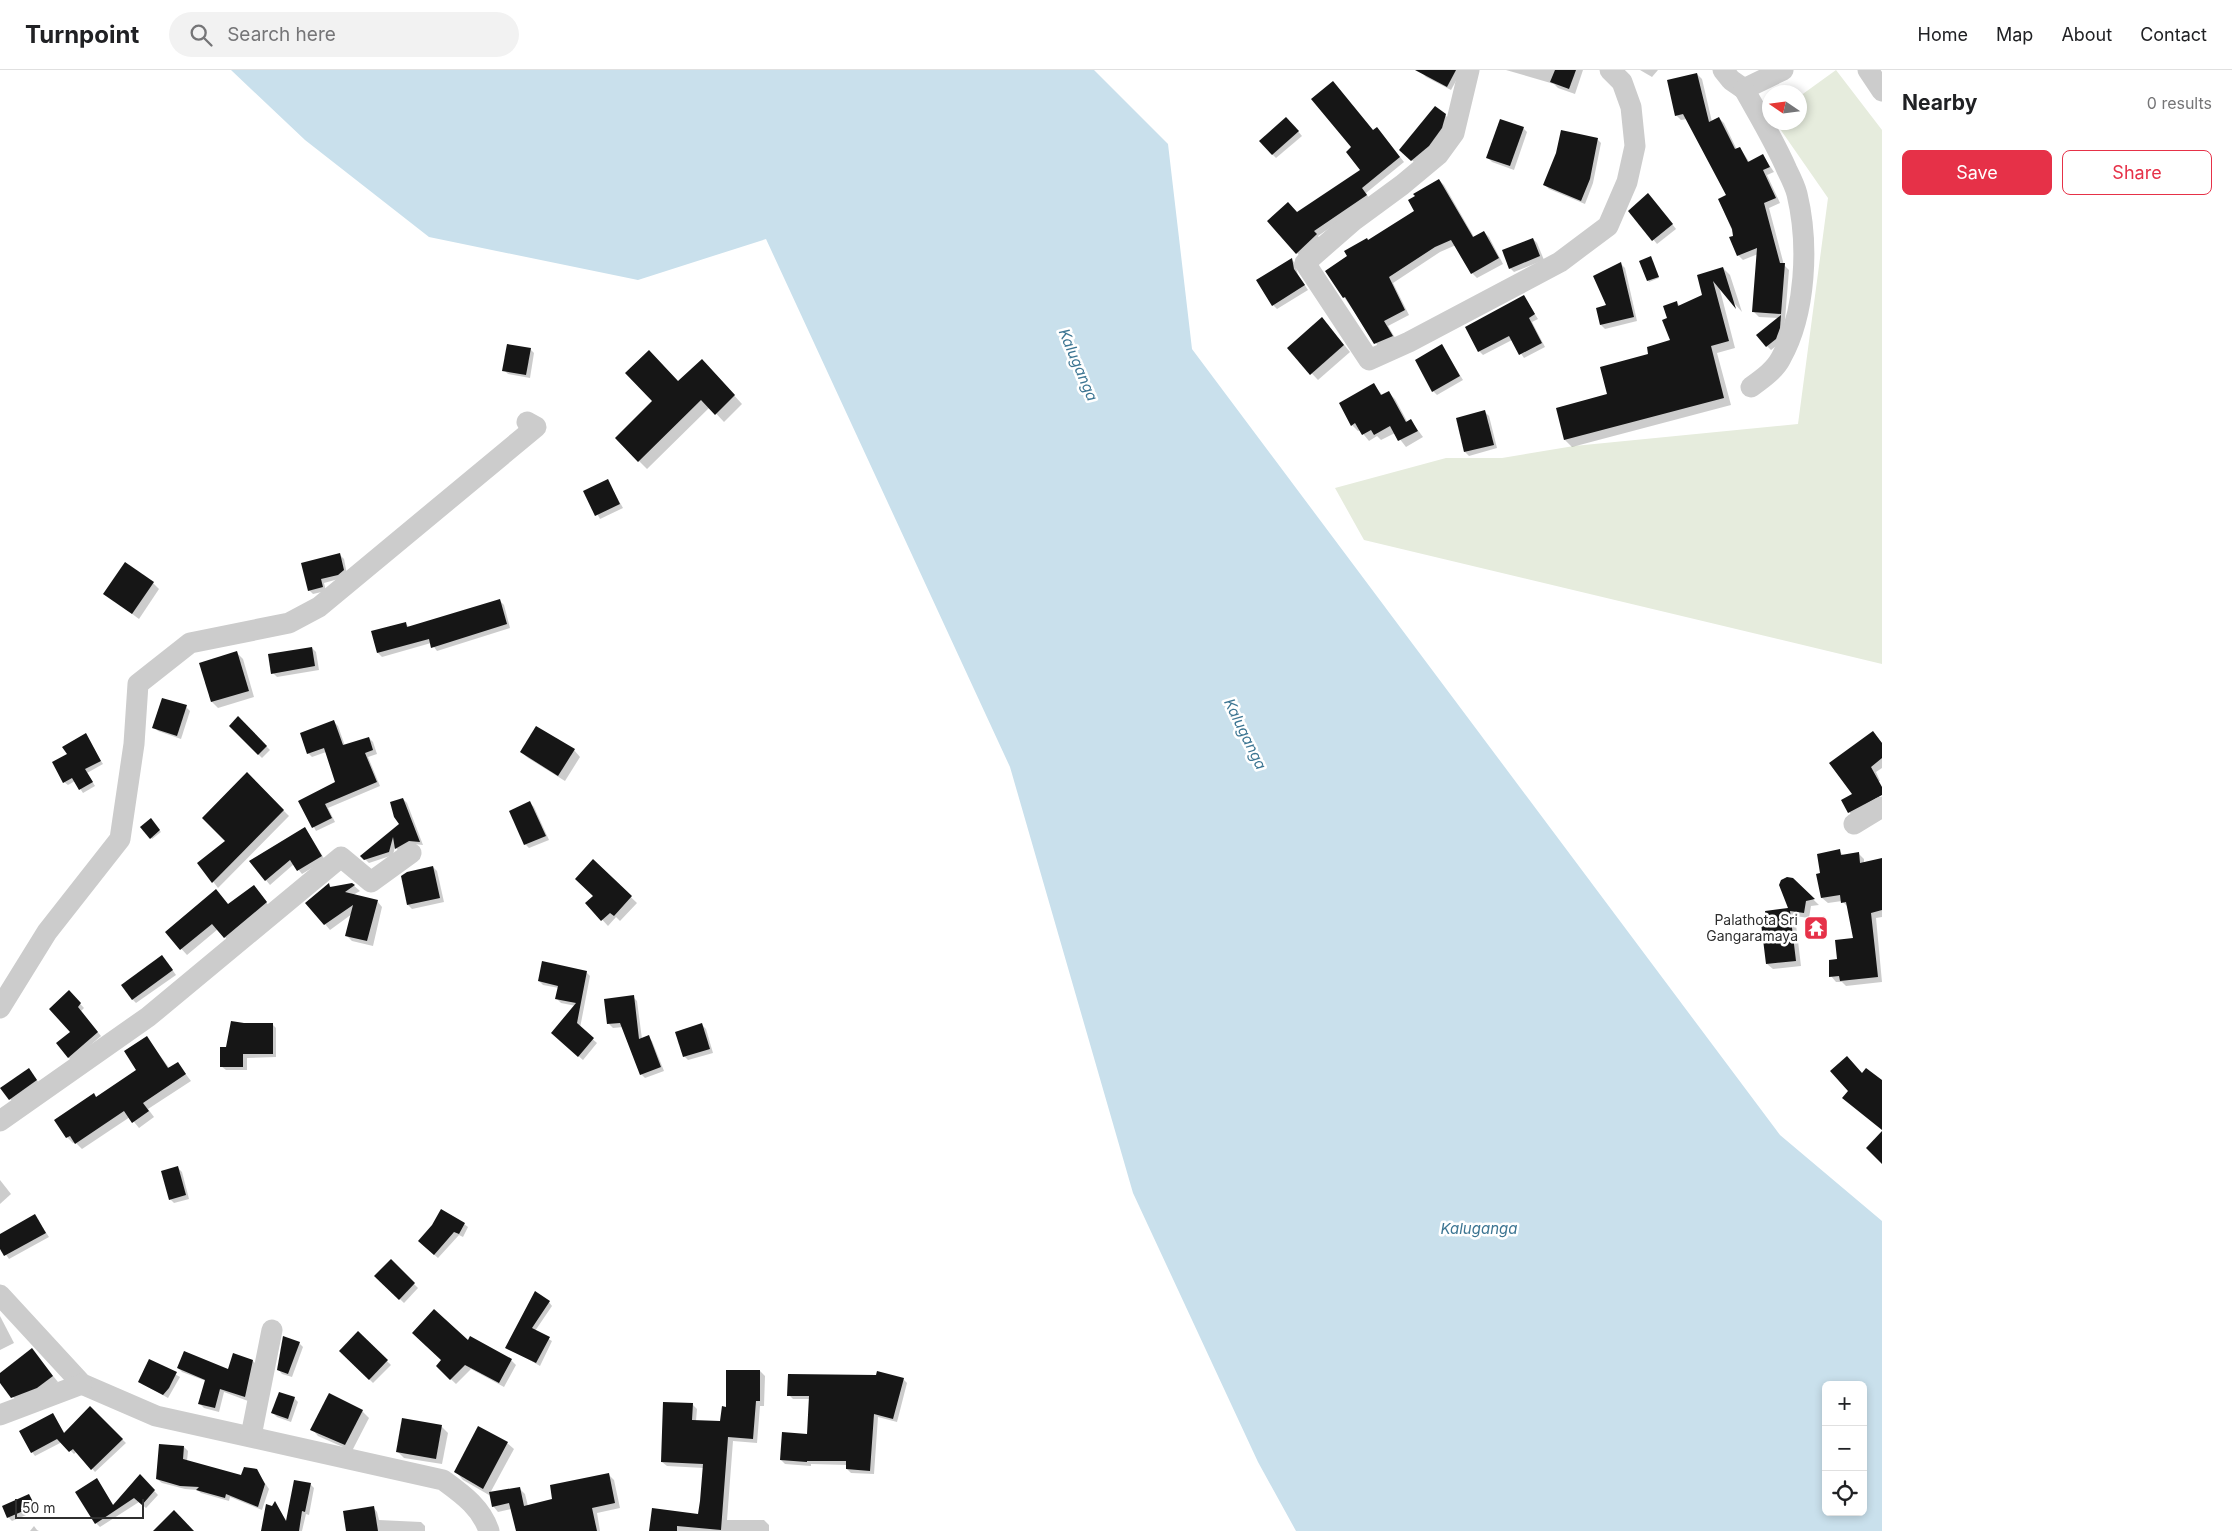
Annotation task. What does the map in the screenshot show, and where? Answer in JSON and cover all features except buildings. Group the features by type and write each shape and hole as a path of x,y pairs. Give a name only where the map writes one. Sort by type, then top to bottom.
{"street":[{"path":"1469,70 1454,132 1438,155 1402,185 1353,221 1305,263 1369,360 1408,342 1560,262 1608,226 1627,182 1635,146 1631,107 1622,82 1610,70"},
{"path":"1724,70 1731,80 1744,89 1778,147 1797,193 1804,243 1801,296 1791,334 1781,360 1766,376 1751,387"},
{"path":"1744,89 1783,70"},
{"path":"1868,70 1882,91"},
{"path":"0,1008 47,932 120,839 134,744 138,684 190,643 289,622 320,607 536,427 527,422"},
{"path":"1854,824 1882,807"},
{"path":"0,1121 148,1017 341,857 371,882 411,853"},
{"path":"0,1295 82,1384 156,1416 443,1480 472,1502 489,1531"},
{"path":"250,1436 272,1330"},
{"path":"0,1415 35,1400 82,1384"}],"green space":[{"path":"1836,70 1882,130 1882,664 1364,540 1335,488 1446,458 1502,458 1574,446 1798,424 1828,198 1781,130 1807,130 1807,91"}],"water":[{"name":"Kaluganga","path":"231,70 1094,70 1168,144 1192,349 1780,1135 1882,1221 1882,1531 1296,1531 1258,1462 1133,1193 1010,767 766,239 638,280 429,237 305,140"}],"place":[{"name":"Palathota Sri Gangaramaya","path":"1816,928"}]}
